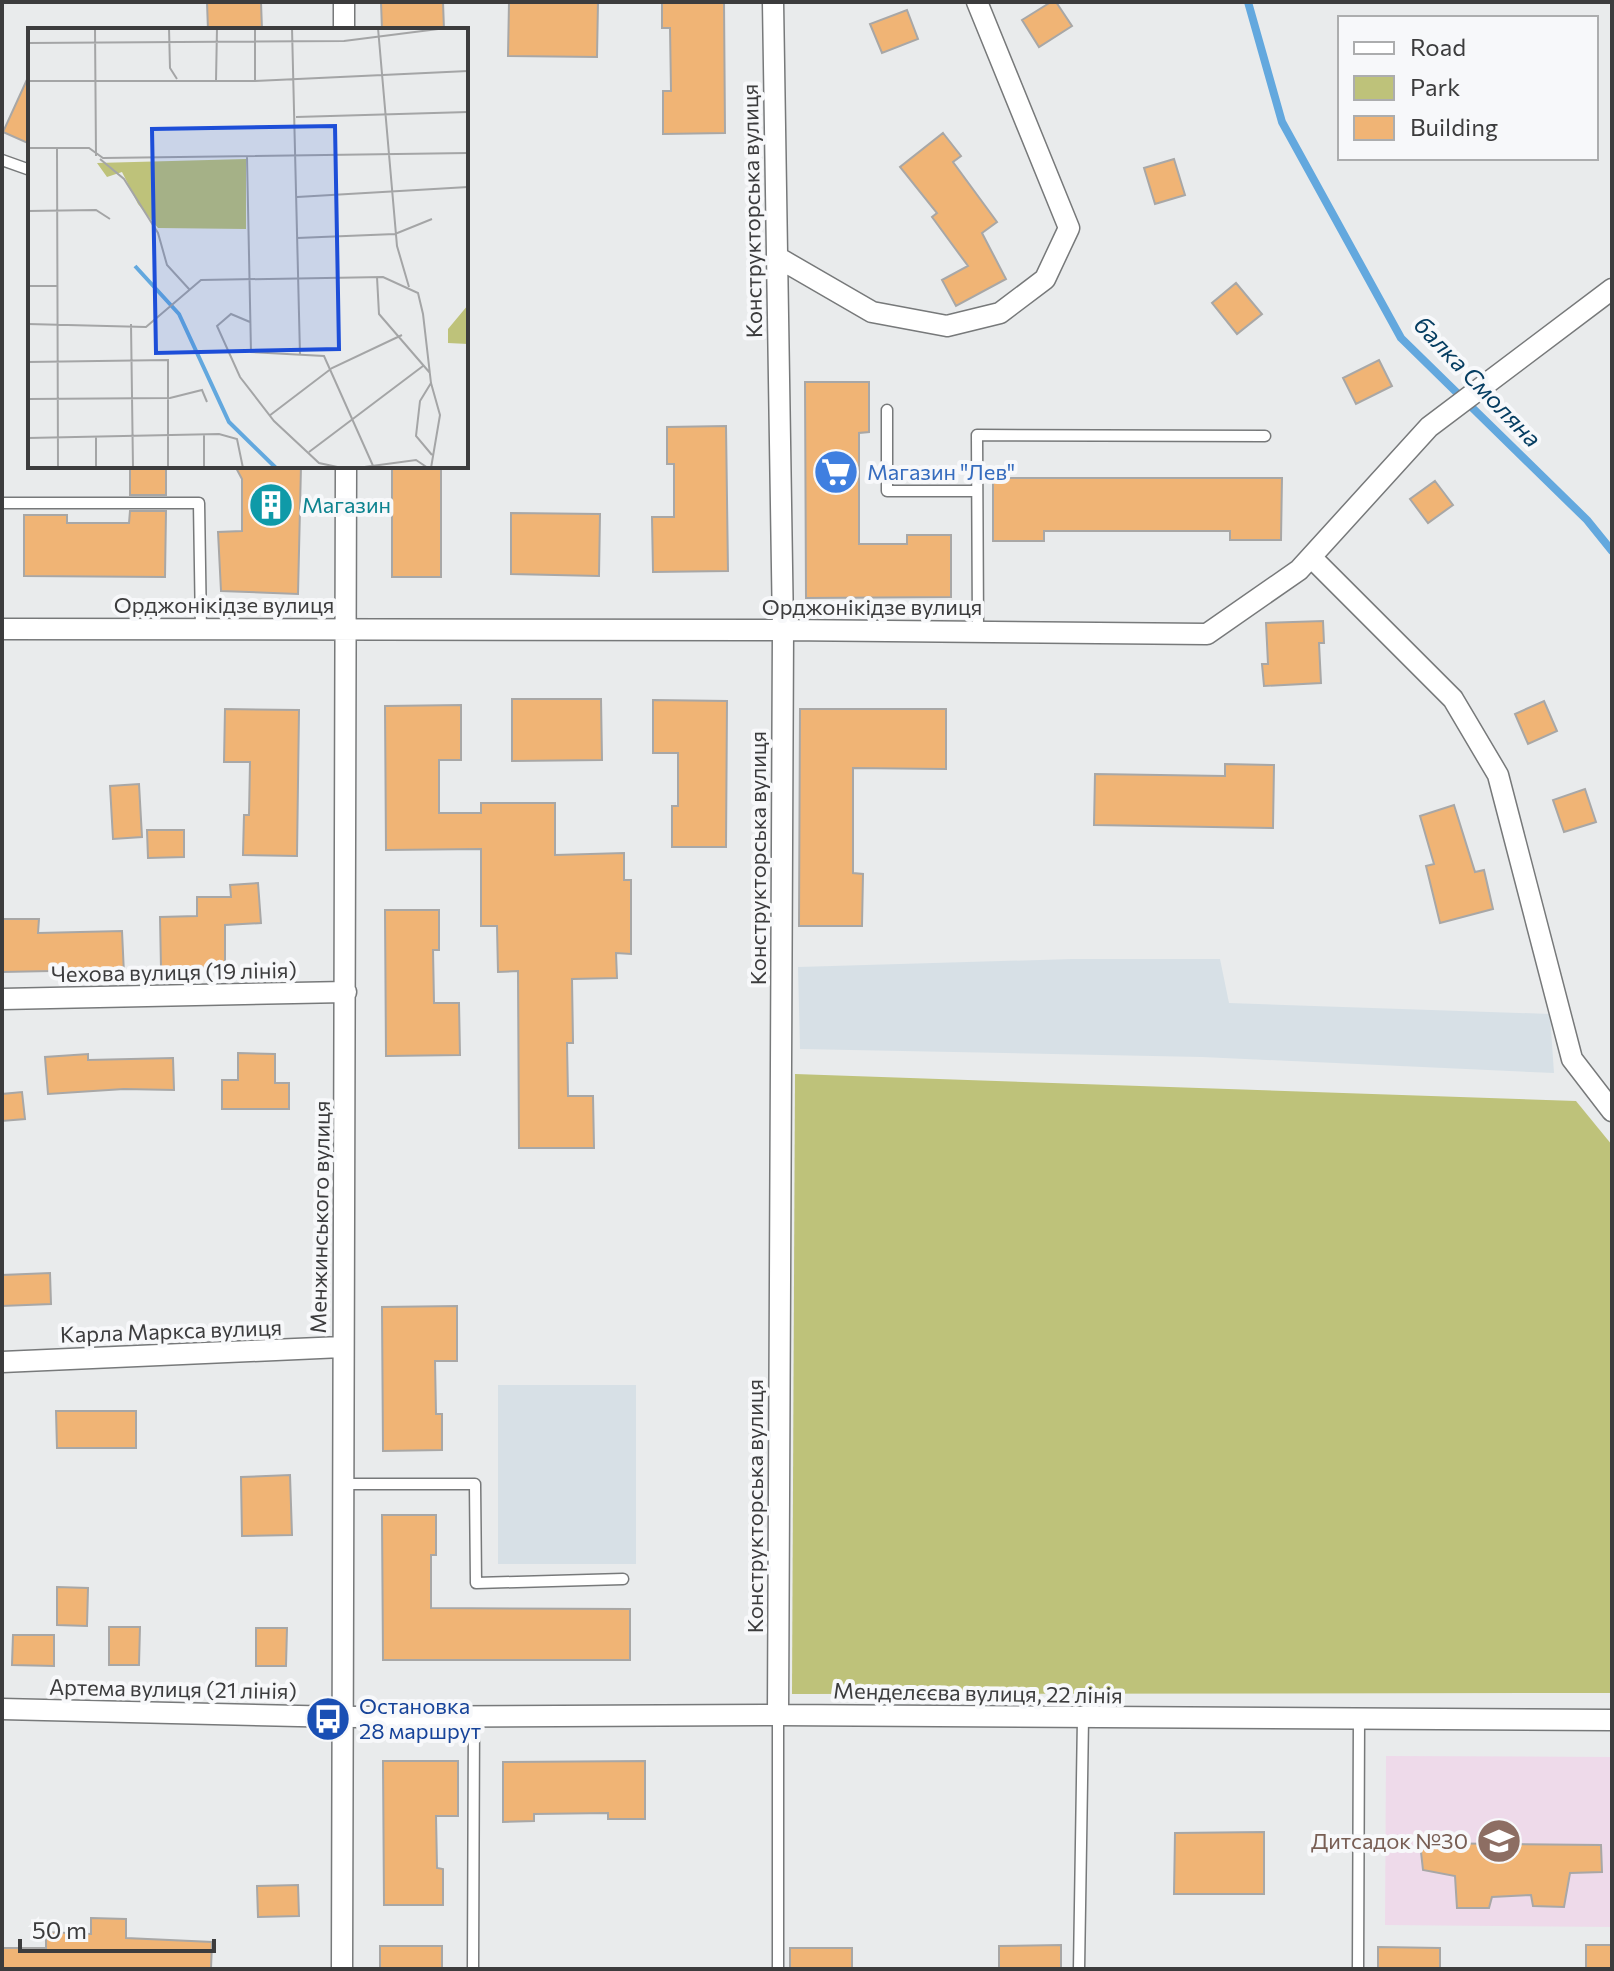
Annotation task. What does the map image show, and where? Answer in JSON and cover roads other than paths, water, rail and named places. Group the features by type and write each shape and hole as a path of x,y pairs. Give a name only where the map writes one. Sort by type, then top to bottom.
{"street":[{"path":"344,2 344,28"},
{"name":"Конструкторська вулиця","path":"773,2 783,630 778,1715"},
{"path":"777,257 872,312 947,326 1000,313 1045,279 1069,228 977,2"},
{"name":"Орджонікідзе вулиця","path":"2,629 1207,634 1299,570 1429,427 1612,289"},
{"name":"Менжинського вулиця","path":"342,1969 346,468"},
{"path":"1311,557 1453,699 1498,775 1572,1059 1612,1111"},
{"name":"Чехова вулиця (19 лiнiя)","path":"2,999 346,992"},
{"name":"Карла Маркса вулиця","path":"2,1362 342,1347"},
{"name":"Артема вулиця (21 лiнiя)","path":"2,1709 343,1717"},
{"name":"Менделєєва вулиця, 22 лінія","path":"343,1717 778,1715 1612,1720"}],"lane":[{"path":"2,160 28,169"},
{"path":"887,410 887,491 977,491"},
{"path":"978,631 977,435 1265,436"},
{"path":"2,503 199,503 201,630"},
{"path":"343,1484 475,1484 476,1583 623,1579"},
{"path":"778,1715 778,1969"},
{"path":"473,1969 474,1716"},
{"path":"1079,1969 1083,1718"},
{"path":"1358,1969 1359,1719"}],"waterway":[{"name":"балка Смоляна","path":"1248,2 1282,122 1401,338 1587,520 1612,551"}],"place":[{"name":"Магазин \"Лев\"","path":"836,472"},
{"name":"Магазин","path":"271,505"},
{"name":"Остановка 28 маршрут","path":"328,1719"},
{"name":"Дитсадок №30","path":"1499,1841"}]}
